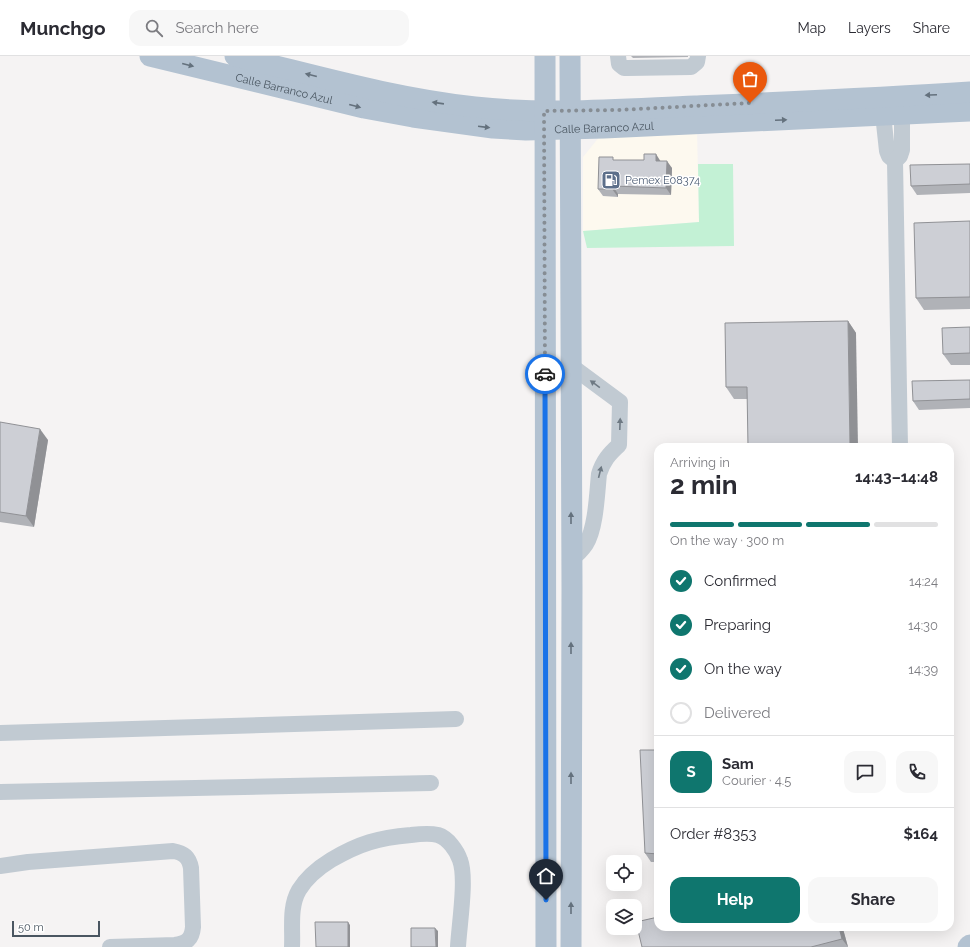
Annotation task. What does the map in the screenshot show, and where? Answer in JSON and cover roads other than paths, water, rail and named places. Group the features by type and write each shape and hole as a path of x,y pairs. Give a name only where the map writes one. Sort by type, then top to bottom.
{"main road":[{"name":"Calle Barranco Azul","path":"150,56 388,113 493,128 544,120 570,120 618,110 721,105 970,111"},
{"name":"Calle Barranco Azul","path":"235,56 390,95 544,120"},
{"path":"544,56 546,947"},
{"path":"569,65 579,87 592,99 598,103 618,110"},
{"path":"569,65 571,947"},
{"name":"Calle Barranco Azul","path":"570,120 604,128 679,125 889,109 970,92"},
{"path":"679,125 679,117 681,113 717,109 721,105"},
{"path":"570,186 577,154 581,146 590,135 604,128"}],"lane":[{"path":"618,56 619,64 624,68 691,67 697,62 698,56"},
{"path":"889,109 887,151 889,156 895,161 900,443"},
{"path":"570,365 620,402 619,445 604,460 601,466 590,537 581,551 571,559"},
{"path":"0,733 456,719"},
{"path":"0,792 431,783"},
{"path":"292,947 293,905 298,892 308,876 325,864 357,846 389,837 422,834 439,835 455,850 460,860 463,878 458,947"},
{"path":"0,866 28,862 173,851 186,855 190,861 191,868 193,927 190,939 175,945 110,947"}],"place":[{"name":"Pemex E08374","path":"611,180"}]}
